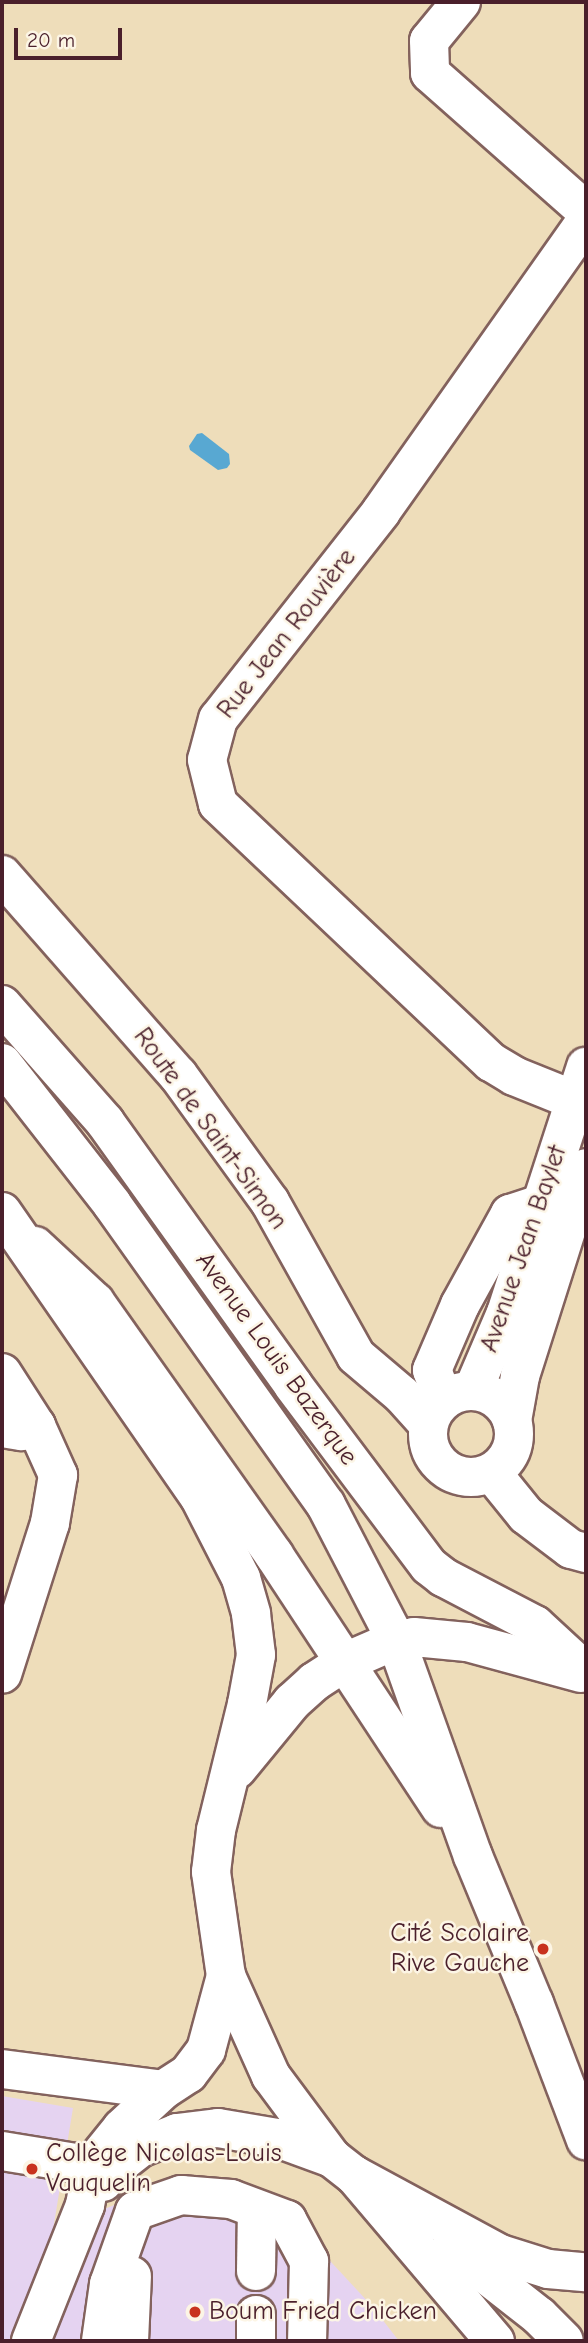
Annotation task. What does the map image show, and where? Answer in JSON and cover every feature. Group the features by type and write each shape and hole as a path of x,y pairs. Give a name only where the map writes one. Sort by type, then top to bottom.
{"main road":[{"path":"461,2 429,41 430,73 586,211"},
{"name":"Rue Jean Rouvière","path":"583,1091 514,1076 491,1062 218,804 207,760 218,719 381,512 586,221"},
{"name":"Route de Saint-Simon","path":"2,875 178,1075 271,1202 356,1356 402,1395 449,1405"},
{"name":"Avenue Louis Bazerque","path":"2,1005 105,1122 293,1385 429,1566 443,1577 535,1625 586,1673"},
{"path":"2,1063 112,1204 326,1505 396,1640 473,1856 534,2003 586,2140"},
{"name":"Avenue Jean Baylet","path":"449,1405 432,1370 460,1305 510,1214 540,1204 583,1091"},
{"name":"Avenue Jean Baylet","path":"512,1421 520,1376 586,1168"},
{"path":"6,1218 95,1301 274,1555 473,1856"},
{"path":"6,1218 199,1496 242,1578 251,1614 256,1655 231,1776 216,1829 211,1872 226,1976 271,2076 343,2166 495,2341"},
{"path":"2,1373 19,1427 58,1475 50,1523 2,1674"},
{"path":"498,1400 512,1421 513,1445 509,1456 492,1473 463,1478 439,1464 427,1438 449,1405 498,1400"},
{"path":"492,1473 526,1516 571,1549 586,1553"},
{"path":"231,1776 299,1695 343,1662 396,1640 414,1637 467,1642 586,1673"},
{"path":"31,2341 85,2205 121,2128 163,2090 188,2074 206,2050 226,1976"},
{"path":"2,2069 163,2090"},
{"path":"2,2151 103,2167 177,2133 218,2128 277,2138 343,2166 391,2196 500,2254 548,2269 586,2272"},
{"path":"135,2211 181,2195 231,2199 287,2220 309,2261 307,2341"},
{"path":"391,2196 480,2272 539,2316 564,2341"},
{"path":"256,2271 257,2210"},
{"path":"101,2341 109,2284 135,2211"},
{"path":"129,2341 135,2211"}],"shaded area":[{"path":"2,2096 73,2108 53,2230 173,2181 267,2193 371,2305 399,2341 2,2341"}],"water":[{"path":"202,433 229,454 230,464 227,468 218,470 190,450 189,446 197,434"}],"place":[{"name":"Cité Scolaire Rive Gauche","path":"543,1949"},
{"name":"Collège Nicolas-Louis Vauquelin","path":"32,2169"},
{"name":"Boum Fried Chicken","path":"195,2312"}]}
